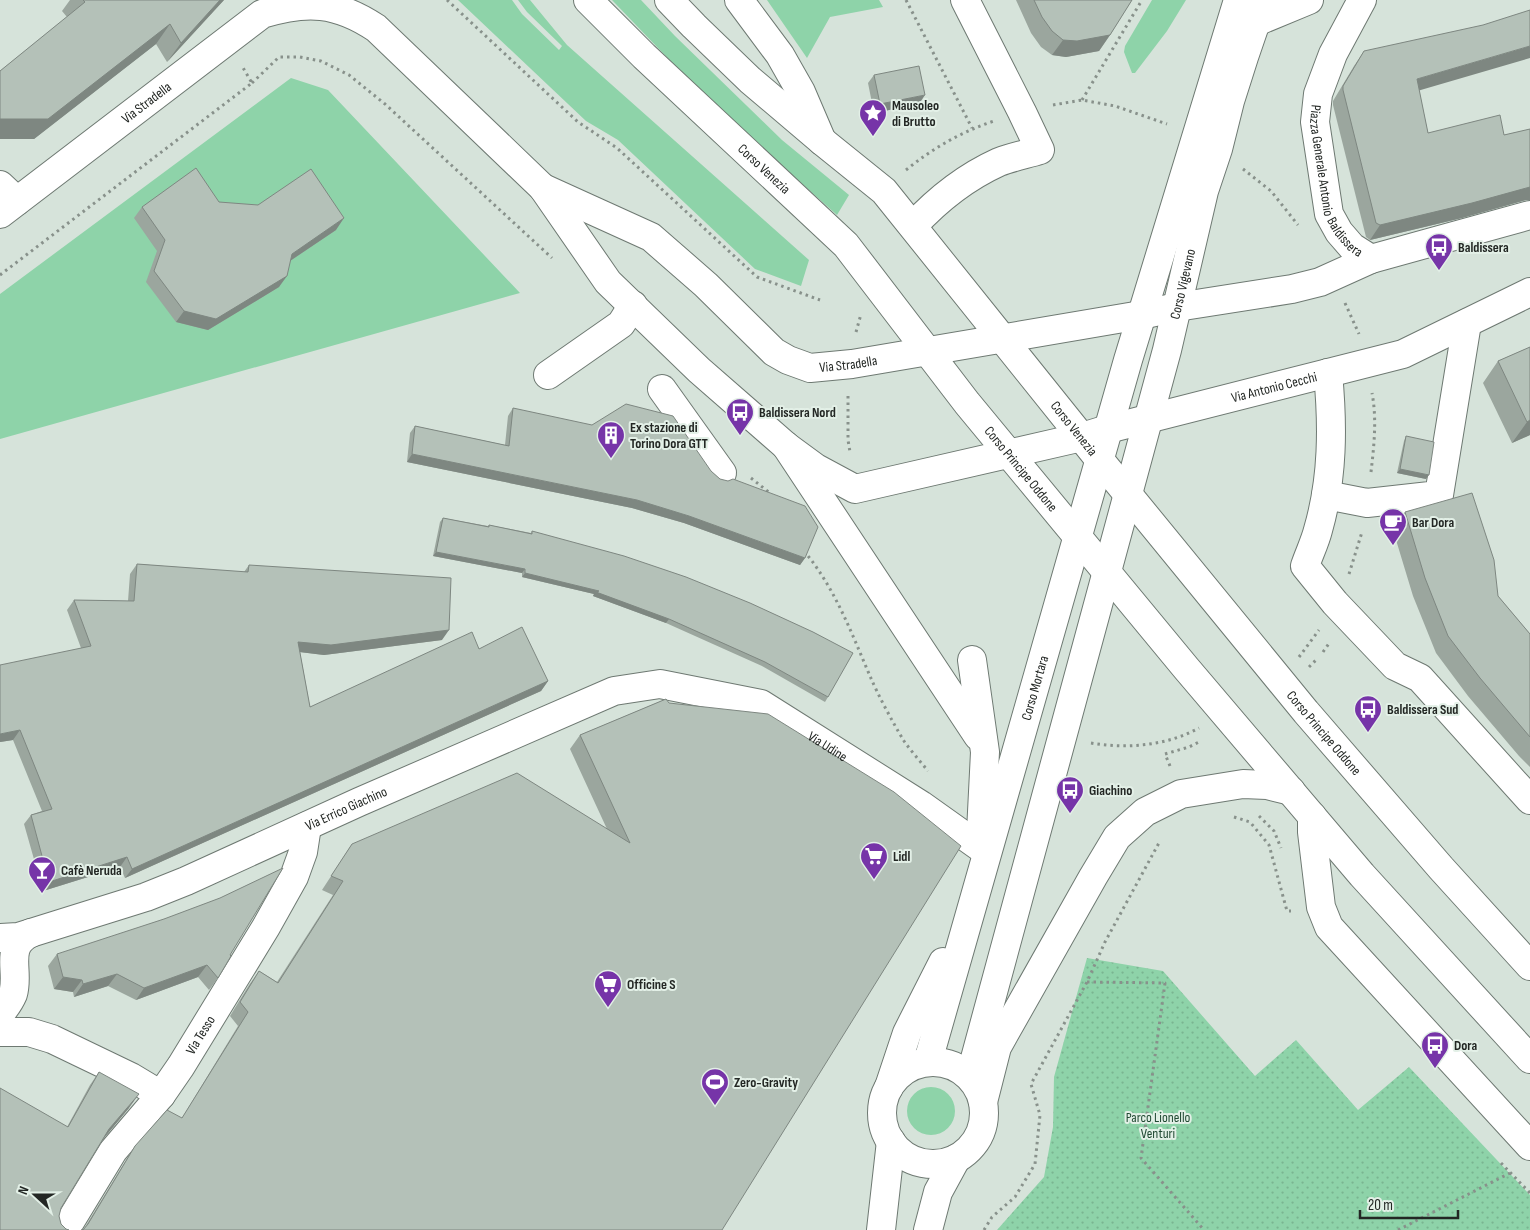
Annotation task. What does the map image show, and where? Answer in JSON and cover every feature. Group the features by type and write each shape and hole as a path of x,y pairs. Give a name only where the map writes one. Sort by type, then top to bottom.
{"main road":[{"name":"Corso Venezia","path":"588,0 644,56 846,245 926,350"},
{"name":"Corso Venezia","path":"669,0 750,80 884,191 1128,494"},
{"name":"Corso Venezia","path":"739,0 780,55 801,92 822,141"},
{"path":"912,226 926,211 961,183 1000,162 1040,150 965,0"},
{"name":"Corso Vigevano","path":"1142,315 1238,0"},
{"path":"1261,11 1309,0"},
{"name":"Piazza Generale Antonio Baldissera","path":"1362,0 1333,54 1318,94 1315,122 1329,214 1339,232 1352,246 1371,259"},
{"name":"Via Stradella","path":"6,200 262,14 298,1 341,8 360,17 376,28 543,188 608,282 699,370 750,417 786,446 816,468 855,489"},
{"name":"Corso Vigevano","path":"1107,571 1177,307 1204,190 1218,149 1230,102 1261,11"},
{"name":"Via Stradella","path":"543,188 651,237 706,285 774,352 788,360 810,368 852,364 1142,315 1177,307"},
{"path":"1177,307 1292,289 1320,282 1371,259 1530,214"},
{"name":"Via Antonio Cecchi","path":"1009,454 1082,438 1108,429 1403,354 1530,292"},
{"path":"548,375 621,324 633,305"},
{"name":"Corso Mortara","path":"928,1062 1077,536 1142,315"},
{"path":"1326,495 1367,503 1439,495 1467,323"},
{"name":"Corso Principe Oddone","path":"926,350 1077,536 1362,875 1530,1059"},
{"path":"1328,373 1332,429 1331,461 1318,531 1305,566 1335,603 1395,666 1420,678 1530,800"},
{"path":"662,389 734,474"},
{"path":"786,446 984,744"},
{"path":"855,489 1009,454"},
{"name":"Corso Principe Oddone","path":"1128,494 1306,712 1441,868 1530,966"},
{"path":"970,1077 1107,571"},
{"path":"889,1087 894,1079 909,1067 928,1062 951,1065 970,1077 978,1088 983,1102 984,1115 979,1134 967,1151 956,1159 938,1164 920,1162 904,1154 891,1141 885,1130 882,1118 882,1106 908,1033 943,962 980,847 984,804 985,752 972,660"},
{"name":"Via Errico Giachino","path":"0,938 18,937 146,897 614,691 660,684"},
{"name":"Via Udine","path":"660,684 760,704 921,805 980,847"},
{"path":"983,1102 997,1047 1092,877 1118,837 1145,812 1182,794 1244,784 1267,785 1291,791"},
{"path":"1312,816 1312,832 1321,907 1329,927 1530,1146"},
{"name":"Via Tesso","path":"65,1230 113,1151 161,1095 181,1066 232,982 294,877 304,852 307,826"},
{"name":"Via Errico Giachino","path":"0,1014 12,994 15,980 14,956 16,945 24,936 31,933"},
{"path":"0,1032 29,1032 52,1039 131,1077 161,1095"},
{"path":"881,1230 891,1141"},
{"path":"928,1230 938,1192 956,1159"}],"path":[{"path":"447,0 578,122 618,148 757,277 820,300"},
{"path":"906,0 972,128"},
{"path":"1082,100 1142,0"},
{"path":"227,40 252,83"},
{"path":"0,274 252,83 279,57 300,57 321,61 349,74 385,104 556,262"},
{"path":"855,489 848,440 847,400 855,336 862,310"},
{"path":"734,474 772,495"},
{"path":"799,545 832,589 860,650 870,677 904,741 928,772"},
{"path":"1062,738 1117,746 1157,743 1190,732 1226,714"},
{"path":"1172,772 1165,754 1199,742"},
{"path":"1253,812 1274,831 1282,849"},
{"path":"1233,817 1250,822 1269,845 1287,911"},
{"path":"984,1230 992,1216 1015,1197 1035,1164 1040,1115 1031,1084 1161,840"},
{"path":"1087,982 1165,983 1141,1158 1204,1230"},
{"path":"1398,1230 1510,1173"}],"green space":[{"path":"458,0 512,0 522,14 559,50 562,46 527,12 518,0 530,0 567,45 809,260 801,286 755,269 618,140 586,121"},
{"path":"612,0 641,0 675,36 782,140 849,195 837,215 681,72"},
{"path":"767,0 879,0 883,7 830,17 807,58"},
{"path":"1152,0 1186,0 1167,31 1135,73 1132,73 1124,52 1125,46"},
{"path":"291,78 328,90 520,293 0,439 0,294"},
{"name":"Parco Lionello Venturi","path":"1087,958 1163,971 1255,1076 1296,1040 1358,1110 1409,1067 1530,1195 1530,1230 997,1230 1044,1177 1053,1127 1054,1077"},
{"path":"931,1087 940,1089 948,1094 953,1102 955,1111 953,1120 948,1128 940,1133 931,1135 922,1133 914,1128 909,1120 907,1111 909,1102 914,1094 922,1089"}],"building":[{"path":"83,0 220,0 181,43 170,24 48,119 0,119 0,71 85,2"},
{"path":"1034,0 1132,0 1110,35 1077,41 1063,40 1052,31 1042,17"},
{"path":"1530,10 1530,46 1417,79 1428,133 1500,115 1504,135 1530,129 1530,187 1380,225 1376,223 1343,90 1343,86 1364,51 1483,25"},
{"path":"919,66 925,95 880,104 874,75"},
{"path":"196,168 219,202 258,205 311,169 344,218 292,254 287,276 216,319 184,311 154,271 165,240 142,207"},
{"path":"1530,347 1530,420 1527,422 1498,361"},
{"path":"626,404 673,416 711,471 720,479 728,481 733,479 805,506 818,527 805,558 689,516 637,500 412,454 415,426 509,446 513,408 592,425"},
{"path":"1406,436 1434,442 1429,475 1400,469"},
{"path":"1472,493 1494,560 1498,596 1530,634 1530,737 1480,678 1448,636 1425,578 1405,512"},
{"path":"443,518 532,534 532,531 624,556 686,577 750,603 853,653 828,697 765,662 669,619 596,592 599,591 525,573 525,569 436,552"},
{"path":"137,564 248,572 249,565 451,578 449,630 331,645 298,642 310,707 472,632 479,649 522,627 548,681 132,869 127,857 49,882 31,815 52,809 20,730 0,734 0,665 91,646 74,600 134,601"},
{"name":"Officine S","path":"666,699 669,703 768,714 894,792 961,846 722,1230 83,1230 135,1146 167,1110 182,1118 248,1012 240,1002 259,971 278,983 343,881 331,876 352,844 517,773 630,843 580,735"},
{"path":"283,868 218,978 207,965 144,988 117,974 83,984 82,980 63,977 57,954 164,919 220,898"},
{"path":"99,1072 139,1094 109,1129 61,1208 59,1216 61,1224 69,1230 0,1230 0,1088 68,1127"}],"place":[{"name":"Mausoleo di Brutto","path":"873,137"},
{"name":"Baldissera","path":"1439,271"},
{"name":"Baldissera Nord","path":"740,436"},
{"name":"Ex stazione di Torino Dora GTT","path":"611,459"},
{"name":"Bar Dora","path":"1393,546"},
{"name":"Baldissera Sud","path":"1368,733"},
{"name":"Giachino","path":"1070,814"},
{"name":"Lidl","path":"874,880"},
{"name":"Cafè Neruda","path":"42,894"},
{"name":"Officine S","path":"608,1008"},
{"name":"Dora","path":"1435,1069"},
{"name":"Zero-Gravity","path":"715,1106"}]}
